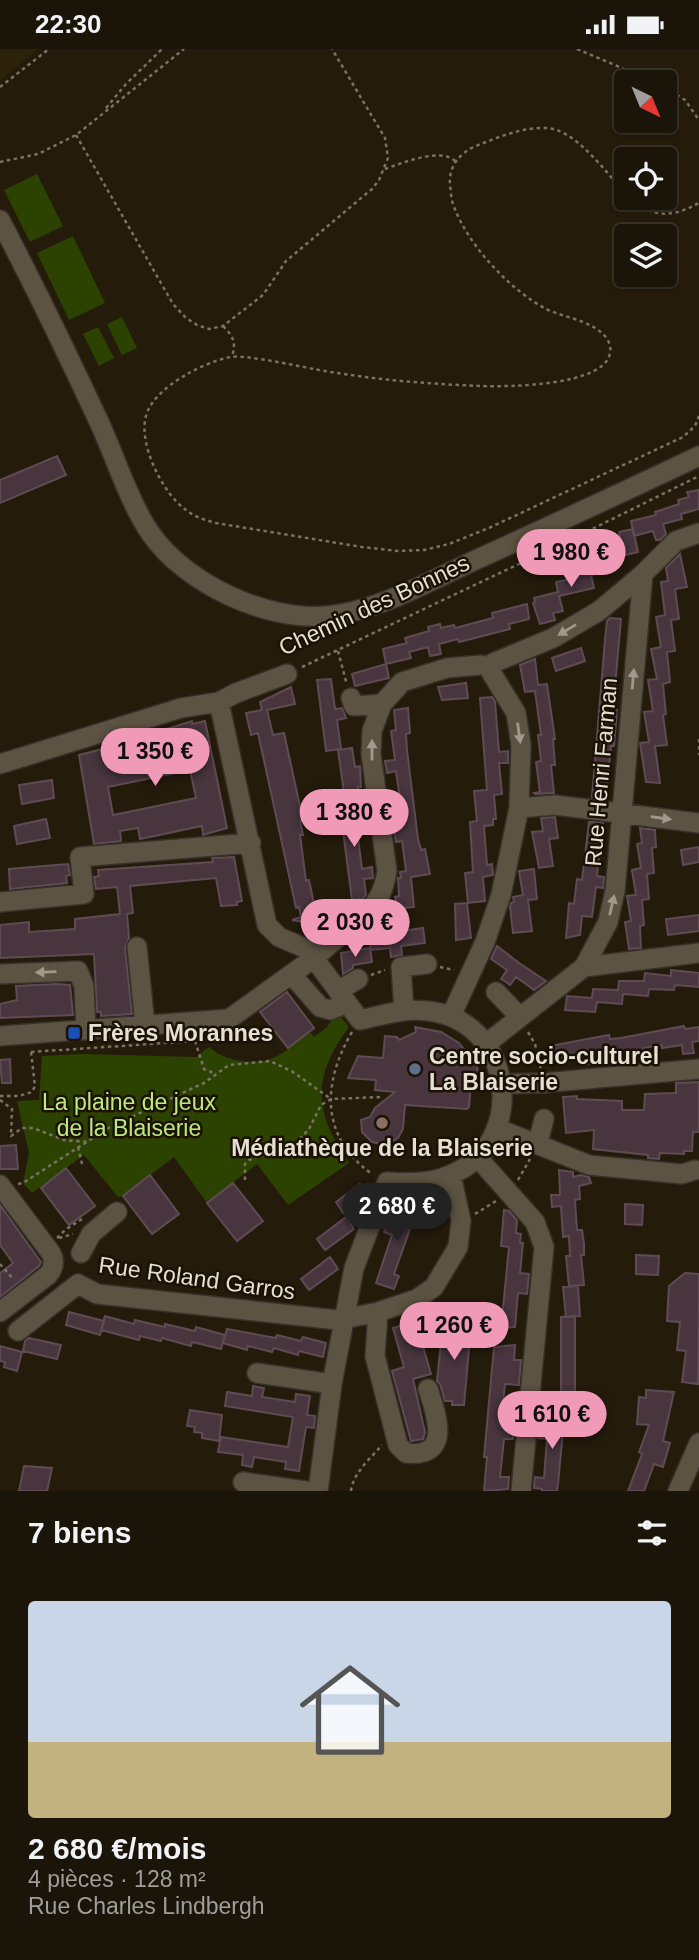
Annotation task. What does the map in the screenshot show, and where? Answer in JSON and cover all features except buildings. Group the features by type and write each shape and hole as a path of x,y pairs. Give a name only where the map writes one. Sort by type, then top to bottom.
{"street":[{"path":"0,220 80,381 151,534 176,561 235,599 282,614 307,617 328,616 365,608 390,600 699,456"},
{"path":"0,1037 30,1043 86,1030 223,1020 292,975 367,912 378,901 384,889 387,871 371,754 372,731 382,704 402,682 447,669 489,667 553,638 599,611 643,575 676,541 699,533"},
{"name":"Rue Henri Farman","path":"584,967 608,922 615,891 643,575"},
{"path":"452,1016 485,942 501,895 519,808 521,745 516,713 489,667"},
{"name":"Chemin des Bonnes","path":"0,764 181,708 219,702 288,674"},
{"path":"351,698 354,706 382,704"},
{"path":"219,702 251,843 262,912 267,925 279,937 307,949 360,1020 404,1010 430,1011 452,1016 470,1028 486,1044 497,1062 503,1084 496,1128 477,1157 451,1175 415,1183 387,1182 354,1268 332,1384 318,1491"},
{"path":"519,808 555,805 699,823"},
{"path":"0,902 84,894 80,857 251,843"},
{"path":"137,947 145,1025"},
{"path":"486,1044 584,967 699,953"},
{"path":"404,1010 401,967 427,964"},
{"path":"0,974 78,971 83,986 86,1030"},
{"path":"292,975 320,1007 330,1010 358,979"},
{"path":"496,992 520,1017"},
{"path":"503,1084 699,1069"},
{"path":"538,1143 544,1119"},
{"path":"496,1128 589,1165 682,1174 695,1170"},
{"path":"477,1157 535,1222 544,1247 521,1491"},
{"path":"344,1320 417,1299 434,1287 458,1247 461,1221 451,1175"},
{"path":"0,1185 54,1259 51,1272 0,1312"},
{"name":"Rue Roland Garros","path":"81,1253 91,1234 117,1212"},
{"name":"Rue Roland Garros","path":"18,1331 78,1284 97,1294 304,1318 344,1320"},
{"path":"378,1312 375,1356 394,1434 398,1445 406,1453 419,1453 436,1444 439,1429 428,1389"},
{"path":"257,1373 332,1384"},
{"path":"678,1491 699,1443"},
{"path":"243,1482 306,1491"}],"path":[{"path":"0,87 49,49"},
{"path":"103,112 126,84 162,49"},
{"path":"0,162 38,154 76,135 184,49"},
{"path":"76,135 173,304 197,325 209,329 223,326 263,295 286,261 372,189 385,169 388,158 385,138 332,49"},
{"path":"577,49 627,70"},
{"path":"677,95 685,100 699,120"},
{"path":"614,182 568,134 547,128 510,133 467,149 455,161 450,179 453,205 475,244 503,277 526,297 549,311 597,328 607,338 611,348 610,358 589,374 548,383 507,387 404,381 232,356 191,372 169,386 154,401 146,416 145,435 150,456 172,498 185,510 216,523 362,547 398,551 425,550 449,544 683,437 695,426 699,416"},
{"path":"385,169 443,155 455,161"},
{"path":"645,210 659,215 682,212 699,203"},
{"path":"223,326 234,340 235,349 232,356"},
{"name":"Chemin des Bonnes","path":"288,674 699,476"},
{"path":"338,650 351,698"},
{"path":"699,739 699,755"},
{"path":"358,979 401,967"},
{"path":"0,1098 32,1092 35,1086 30,1043 213,1039 223,1020"},
{"path":"360,1020 345,1044 334,1071 330,1110 343,1146 369,1172 387,1182"},
{"path":"195,1041 204,1069 218,1074"},
{"path":"0,1185 23,1183 110,1127 204,1083 229,1065 270,1061 293,1072 331,1099"},
{"path":"245,1180 245,1164 249,1160 295,1144 309,1129 321,1105 331,1099 381,1097"},
{"path":"0,1098 12,1109 11,1136 22,1128 33,1128 64,1140 89,1142"},
{"path":"78,1147 82,1164"},
{"path":"66,1235 57,1239 81,1219"},
{"path":"0,1264 25,1293"},
{"path":"351,1491 352,1483 362,1467 394,1434"}],"shaded area":[{"path":"0,49 39,49 0,80"}],"green space":[{"path":"37,174 63,226 30,242 4,190"},
{"path":"73,236 105,303 69,320 37,253"},
{"path":"122,317 137,348 122,355 107,324"},
{"path":"98,327 114,358 99,366 83,334"},
{"name":"La plaine de jeux de la Blaiserie","path":"338,1013 349,1027 328,1063 322,1095 329,1127 349,1163 288,1205 257,1164 207,1203 174,1157 118,1197 84,1155 32,1193 23,1183 29,1153 17,1101 39,1100 42,1056 81,1054 196,1057 209,1047 231,1059 257,1062 283,1053 309,1031 314,1037 326,1028"}],"place":[{"name":"Frères Morannes","path":"74,1033"},
{"name":"Centre socio-culturel La Blaiserie","path":"415,1069"},
{"name":"Médiathèque de la Blaiserie","path":"382,1123"}]}
